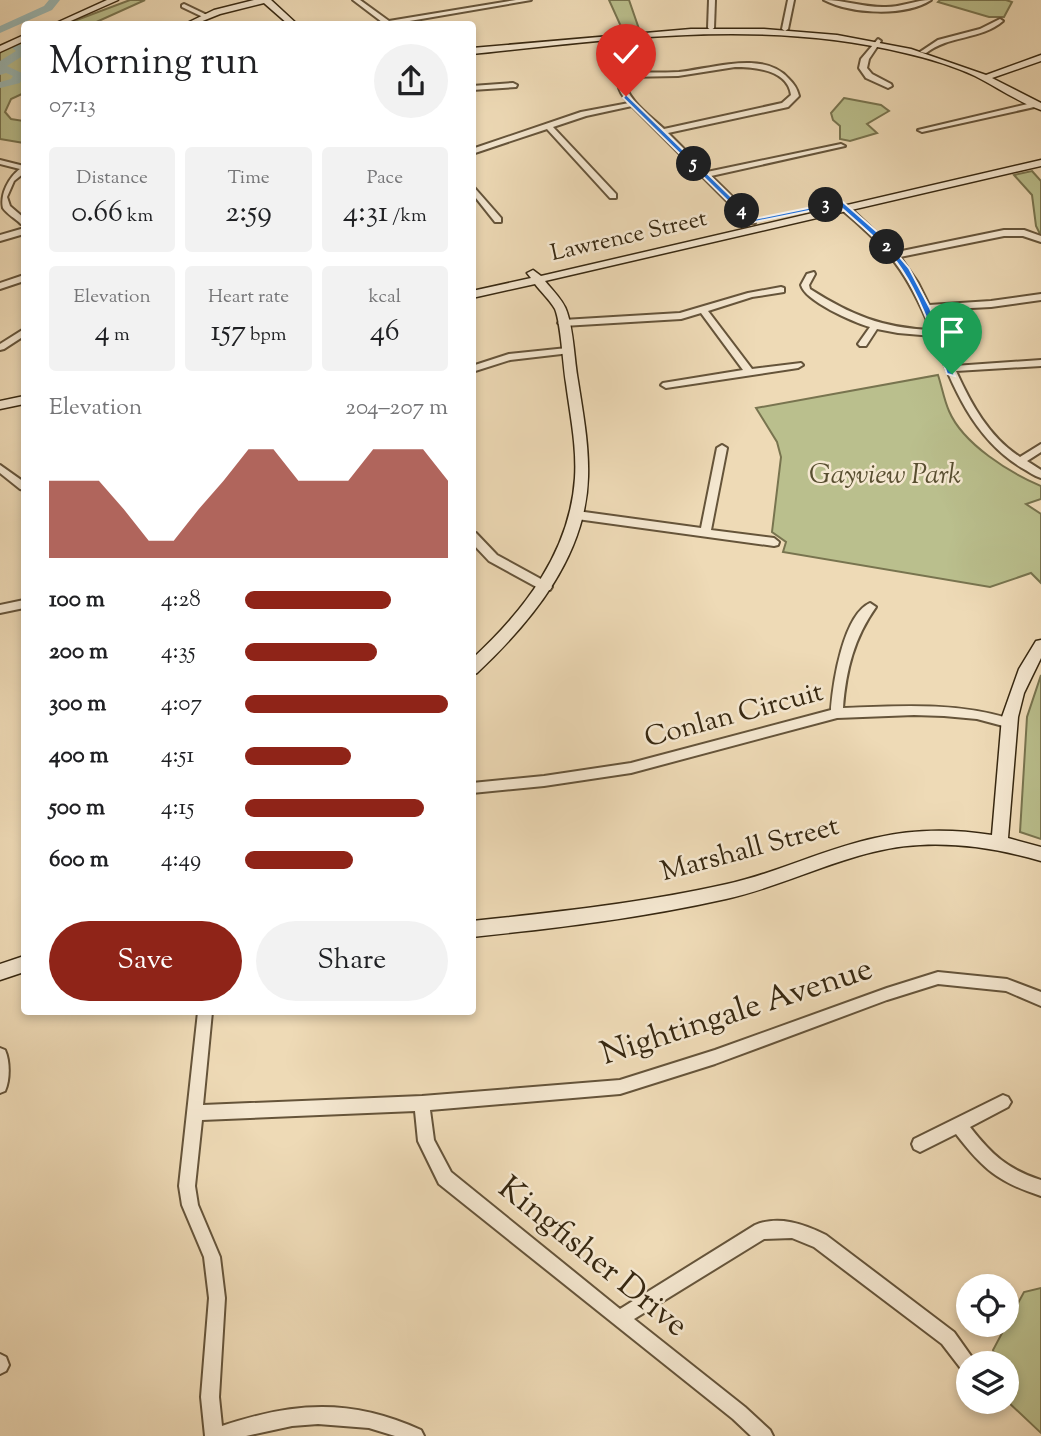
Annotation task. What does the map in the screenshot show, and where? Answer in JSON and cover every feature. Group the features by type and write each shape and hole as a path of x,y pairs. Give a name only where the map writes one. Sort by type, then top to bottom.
{"street":[{"path":"65,21 112,2 124,0"},
{"path":"195,21 265,0 290,21"},
{"path":"356,0 382,21"},
{"path":"404,21 528,0"},
{"path":"711,28 712,0"},
{"path":"785,29 791,0"},
{"path":"827,0 848,6 883,9 911,7 928,0"},
{"path":"184,6 205,16"},
{"path":"925,52 933,45 1000,21"},
{"path":"476,51 711,28 785,29 878,41 925,52 990,75 1039,105"},
{"path":"624,35 628,50 620,75 620,89 755,225"},
{"path":"0,49 21,39"},
{"path":"878,41 865,59 863,68 869,76 888,86"},
{"path":"990,75 1041,58"},
{"path":"620,75 678,75 750,65 774,70 794,89 795,96 785,105 662,132"},
{"path":"476,88 513,85"},
{"path":"476,151 584,114 633,104"},
{"path":"922,130 1039,105"},
{"path":"548,126 613,196"},
{"path":"706,175 841,146"},
{"name":"Lawrence Street","path":"476,286 535,276 1041,156"},
{"path":"0,162 21,168"},
{"name":"Lawrence Street","path":"842,205 1041,163"},
{"path":"21,172 12,180 2,197 6,207 21,216"},
{"path":"476,192 498,220"},
{"path":"842,205 895,255 914,282 964,402 985,433 1019,462 1041,475"},
{"path":"0,238 21,232"},
{"path":"895,255 1004,233 1024,233 1041,239"},
{"path":"811,274 805,285 806,290 851,317 874,327 935,333"},
{"path":"479,655 519,624 545,587 566,547 577,515 581,446 564,323 561,310 535,276"},
{"name":"Lawrence Street","path":"476,294 535,276"},
{"path":"0,286 21,279"},
{"path":"564,323 664,317 704,311 751,295 781,290"},
{"path":"926,308 1041,297"},
{"path":"704,311 748,371"},
{"path":"863,344 874,327"},
{"path":"1,347 21,334"},
{"path":"476,368 509,357 567,351"},
{"path":"950,369 1041,363"},
{"path":"666,384 798,365"},
{"path":"0,396 21,392"},
{"path":"0,405 21,401"},
{"path":"705,533 722,447"},
{"path":"1019,462 1041,447"},
{"path":"0,468 21,485"},
{"path":"577,515 774,542"},
{"path":"476,540 494,558 545,587"},
{"path":"0,609 21,605"},
{"path":"837,713 837,694 859,616 870,607"},
{"path":"999,843 1007,722 1016,690 1041,645"},
{"name":"Conlan Circuit","path":"476,788 544,782 631,768 837,713 914,710 976,714 1007,722"},
{"name":"Marshall Street","path":"476,929 589,917 728,891 876,844 943,839 999,843 1041,853"},
{"path":"0,972 21,965"},
{"name":"Nightingale Avenue","path":"195,1113 422,1103 592,1091 643,1082 938,978 1007,985 1041,999"},
{"path":"205,1015 187,1186 190,1205 212,1257 217,1298 210,1397 216,1436 285,1420 338,1415 379,1420 415,1436"},
{"path":"0,1055 0,1086"},
{"path":"920,1144 1003,1102"},
{"name":"Kingfisher Drive","path":"422,1103 426,1141 445,1178 740,1413 764,1436"},
{"path":"959,1125 984,1157 1000,1172 1041,1188"},
{"path":"619,1319 761,1231 780,1228 796,1230 820,1241 948,1338 958,1351"}],"green space":[{"path":"130,0 145,0 99,21 74,21"},
{"path":"609,0 629,0 639,29 623,31"},
{"path":"938,2 1012,2 1004,17 989,17"},
{"path":"21,41 21,94 11,99 5,112 11,119 21,121 21,142 0,139 0,51"},
{"path":"844,98 881,105 889,111 867,124 877,133 850,141 840,139 840,126 833,120 831,113"},
{"path":"1032,171 1041,181 1041,236 1036,226 1032,195 1014,175"},
{"name":"Gayview Park","path":"938,375 949,411 965,435 1002,465 1041,486 1041,499 1026,504 1041,514 1041,583 1031,573 990,587 783,552 786,542 772,532 781,457 777,442 756,408"},
{"path":"1041,675 1041,839 1020,832 1027,717"},
{"path":"1041,1288 1041,1433 1019,1412 1019,1351 993,1350 1000,1337 1019,1337 1019,1301 1024,1292"}],"waterway":[{"path":"0,30 48,8 55,0"},
{"path":"17,47 21,49"},
{"path":"0,65 11,61 21,53"},
{"path":"0,72 5,69 19,74 16,81 0,85"}],"route":[{"path":"626,96 752,221 839,202 879,238 905,268 926,308 952,374"}]}
